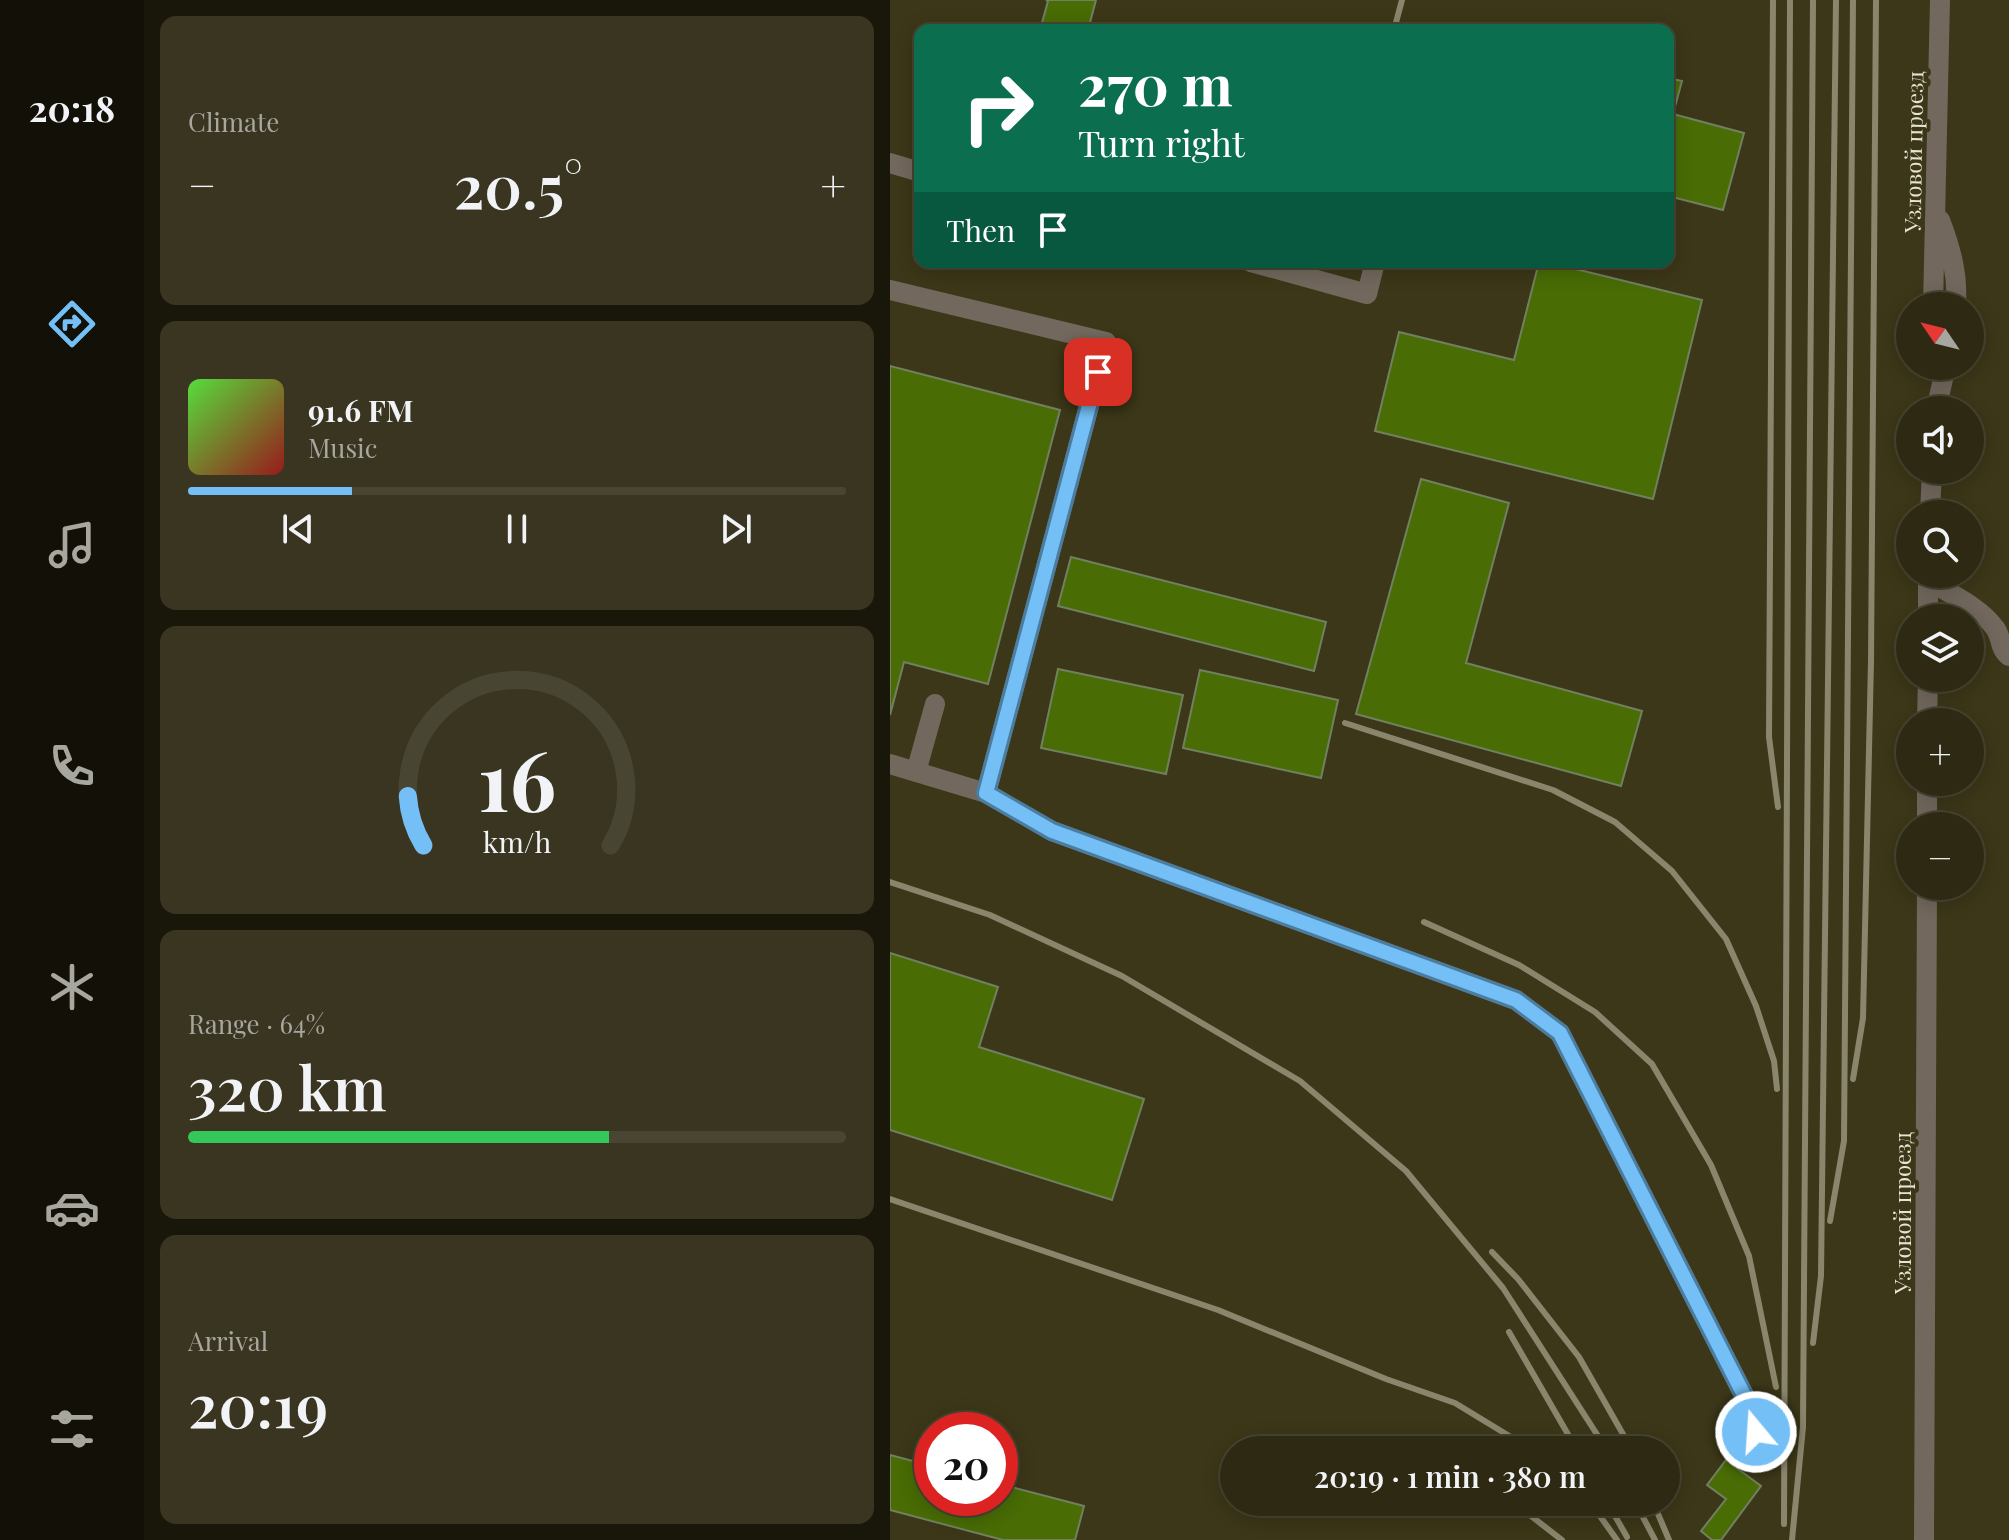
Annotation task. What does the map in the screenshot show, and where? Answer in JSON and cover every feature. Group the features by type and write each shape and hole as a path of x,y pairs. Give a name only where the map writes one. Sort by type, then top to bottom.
{"street":[{"name":"Узловой проезд","path":"1933,292 1940,0"},
{"path":"890,163 914,170"},
{"path":"1936,208 1951,249 1957,292"},
{"path":"1273,268 1367,294 1374,268"},
{"path":"890,290 1106,342 986,793"},
{"path":"1944,588 1982,614 1997,630 2004,652 2009,656"},
{"path":"916,772 935,704"},
{"path":"890,764 986,793 1052,831 1516,1000 1560,1033 1748,1403 1765,1461"},
{"name":"Узловой проезд","path":"1924,1540 1927,900"}],"building":[{"path":"1096,0 1090,24 1042,24 1048,1"},
{"path":"1674,79 1682,81 1674,110"},
{"path":"1674,114 1744,133 1723,210 1674,198"},
{"path":"1537,268 1571,268 1702,300 1653,499 1375,431 1399,332 1514,360"},
{"path":"890,366 1060,410 988,684 904,662 890,715"},
{"path":"1421,479 1509,503 1466,663 1642,711 1621,786 1356,714"},
{"path":"1071,557 1326,622 1314,671 1058,606"},
{"path":"1058,669 1183,695 1166,774 1041,748"},
{"path":"1200,670 1338,700 1321,778 1183,748"},
{"path":"890,953 998,987 979,1047 1144,1099 1112,1200 890,1130"},
{"path":"890,1455 914,1461 914,1516 1018,1516 1018,1489 1084,1506 1075,1540 1003,1540 890,1510"},
{"path":"1726,1460 1761,1486 1721,1540 1712,1540 1701,1531 1726,1499 1707,1485"}],"railway":[{"path":"1396,24 1402,0"},
{"path":"1773,0 1769,737 1778,807"},
{"path":"1784,1524 1790,0"},
{"path":"1792,1540 1803,1427 1813,0"},
{"path":"1813,1343 1821,1276 1836,0"},
{"path":"1830,1221 1844,1141 1853,0"},
{"path":"1853,1079 1863,1018 1871,661 1876,0"},
{"path":"1345,723 1553,790 1615,822 1672,871 1726,939 1756,1006 1774,1061 1777,1089"},
{"path":"890,882 990,915 1122,976 1300,1081 1406,1171 1503,1288 1598,1436"},
{"path":"1424,922 1519,965 1595,1012 1652,1064 1711,1165 1749,1256 1776,1387"},
{"path":"890,1199 1218,1310 1386,1379 1455,1403 1509,1436"},
{"path":"1492,1252 1518,1279 1579,1357 1624,1436"},
{"path":"1509,1332 1569,1436"},
{"path":"1531,1516 1562,1540"},
{"path":"1600,1516 1617,1540"},
{"path":"1615,1516 1627,1537"},
{"path":"1642,1516 1655,1540"},
{"path":"1659,1516 1669,1540"}],"route":[{"path":"1098,372 986,793 1052,831 1516,1000 1560,1033 1748,1403 1756,1432"}]}
